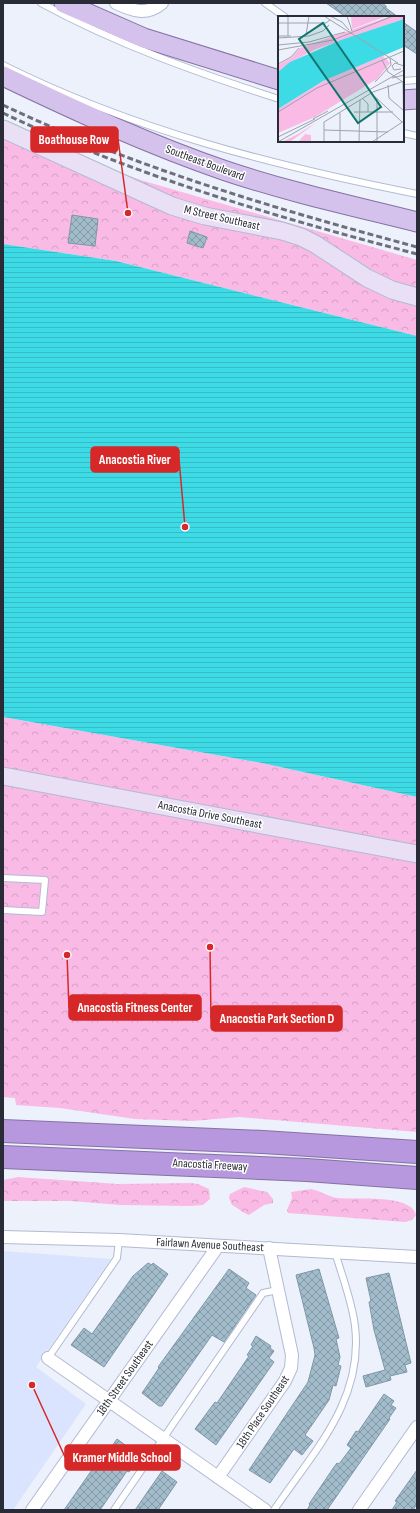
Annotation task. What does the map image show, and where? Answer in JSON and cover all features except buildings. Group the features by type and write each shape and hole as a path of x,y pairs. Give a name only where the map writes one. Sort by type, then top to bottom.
{"highway":[{"path":"3,1131 248,1141 417,1152"},
{"name":"Anacostia Freeway","path":"3,1157 307,1170 417,1178"}],"main road":[{"path":"64,3 144,38 278,80"},
{"name":"Southeast Boulevard","path":"3,76 110,125 224,170 284,189 417,222"},
{"path":"404,100 417,99"}],"street":[{"path":"116,3 139,12 148,12 160,5"},
{"name":"M Street Southeast","path":"3,129 58,155 188,212 226,221 282,231 301,237 315,244 367,278 398,292 417,297"},
{"name":"Anacostia Drive Southeast","path":"3,776 417,854"},
{"name":"Fairlawn Avenue Southeast","path":"3,1237 119,1240 417,1257"},
{"name":"18th Street Southeast","path":"32,1510 218,1246"},
{"name":"18th Place Southeast","path":"218,1477 285,1381 291,1368 292,1355 269,1248"},
{"path":"48,1358 265,1510"},
{"path":"359,1510 417,1427"}],"lane":[{"path":"41,3 100,32 153,55 278,99"},
{"path":"265,3 284,16"},
{"path":"3,65 115,113 202,143 310,171 417,194"},
{"path":"404,81 417,80"},
{"path":"404,132 417,136"},
{"path":"3,878 45,880 42,912 3,910"},
{"path":"48,1358 117,1258 119,1240"},
{"path":"274,1510 338,1417 352,1380 356,1341 355,1324 335,1252"},
{"path":"114,1510 264,1293 278,1290"}],"shaded area":[{"path":"3,1251 111,1259 36,1367 86,1404 13,1510 3,1510"}],"green space":[{"path":"3,133 144,181 417,260 417,336 116,261 3,244"},
{"path":"3,717 262,763 417,797 417,1132 239,1117 192,1121 135,1119 60,1108 16,1105 15,1098 3,1097"},
{"path":"18,1177 118,1184 190,1183 198,1184 209,1189 210,1199 203,1205 190,1206 120,1205 71,1201 3,1201 3,1180"},
{"path":"244,1187 267,1192 273,1199 273,1203 264,1205 249,1215 245,1213 232,1205 229,1198 230,1194"},
{"path":"311,1189 338,1198 394,1200 404,1203 412,1208 416,1215 412,1220 405,1222 288,1213 287,1210 292,1198 291,1192"}],"water":[{"path":"3,244 116,261 417,336 417,797 262,763 3,717"}],"railway":[{"path":"3,105 53,128 155,168 312,218 417,247"},
{"path":"3,113 53,136 155,176 259,210 417,254"}],"place":[{"name":"Boathouse Row","path":"128,213"},
{"name":"Anacostia River","path":"185,527"},
{"name":"Anacostia Park Section D","path":"210,947"},
{"name":"Anacostia Fitness Center","path":"67,955"},
{"name":"Kramer Middle School","path":"32,1385"}]}
